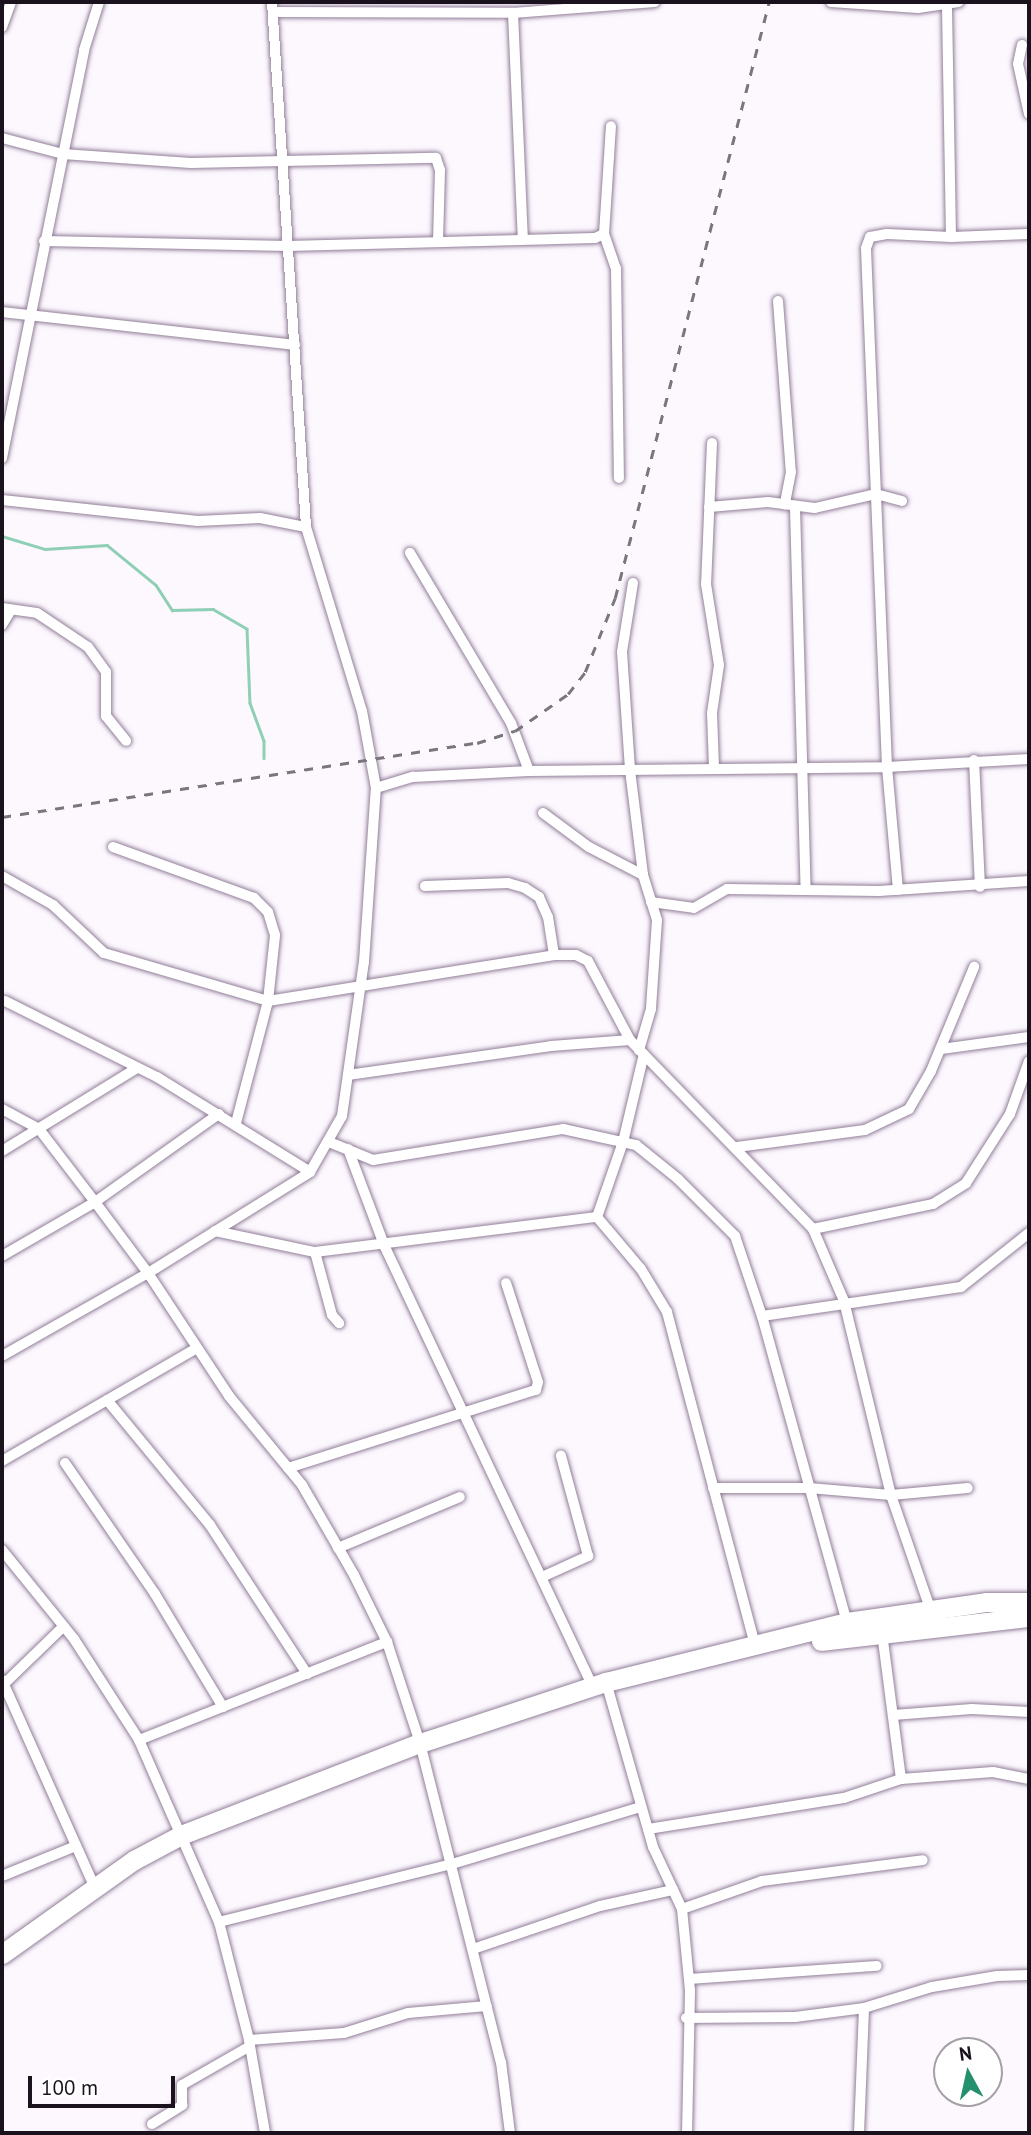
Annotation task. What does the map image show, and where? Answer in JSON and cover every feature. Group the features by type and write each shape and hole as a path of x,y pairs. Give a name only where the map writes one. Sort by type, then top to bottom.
{"highway":[{"path":"2,1954 134,1860 181,1835 420,1743 599,1684 847,1622 930,1608 1029,1602"},
{"path":"754,1646 789,1646 882,1631 1029,1617"}],"street":[{"path":"2,27 11,2"},
{"path":"2,458 27,319 99,2"},
{"path":"2,1356 148,1273 310,1172 342,1116 360,988 376,788 362,711 306,527 273,7 478,7 513,13 655,2"},
{"path":"831,2 918,8 953,3 951,237"},
{"path":"513,13 523,239"},
{"path":"1022,45 1018,64 1029,114"},
{"path":"611,126 604,234 615,268 618,478"},
{"path":"2,138 63,154 191,163 436,158 440,170 438,242"},
{"path":"44,241 288,246 604,234"},
{"path":"898,890 887,767 866,248 870,237 887,234 951,237 1029,234"},
{"path":"778,301 791,472 790,506 803,765 806,890"},
{"path":"2,312 27,319 295,345"},
{"path":"712,443 706,584 719,665 712,713 714,768"},
{"path":"709,507 790,506 876,494 902,501"},
{"path":"2,500 198,521 260,518 306,527"},
{"path":"410,553 511,723 529,771"},
{"path":"597,1217 623,1142 651,1009 657,920 643,875 629,770 622,652 634,583"},
{"path":"2,625 7,609 37,613 88,647 106,672 106,716 126,741"},
{"path":"376,788 413,777 529,771 803,765 887,767 1029,759"},
{"path":"974,760 980,887"},
{"path":"543,813 589,848 643,875"},
{"path":"113,847 254,898 268,912 275,935 268,1001 236,1123"},
{"path":"2,876 53,905 104,953 268,1001 554,954 576,955 587,961 630,1041 737,1147 813,1229 844,1301 891,1495 930,1608"},
{"path":"651,902 694,908 720,890 898,890 980,887 1029,881"},
{"path":"425,886 508,883 525,888 539,897 548,917 554,954"},
{"path":"737,1147 865,1130 909,1109 941,1049 974,967"},
{"path":"5,1001 137,1068 236,1123 310,1172"},
{"path":"941,1049 1029,1037"},
{"path":"348,1074 630,1041"},
{"path":"813,1229 933,1204 965,1183 1010,1114 1029,1061"},
{"path":"2,1151 137,1068"},
{"path":"2,1109 39,1129 148,1273 197,1348 288,1468 338,1548 387,1642 420,1743 452,1864 501,2062 510,2133"},
{"path":"2,1256 94,1202 219,1114"},
{"path":"329,1142 373,1160 563,1129 636,1145 678,1179 735,1236 762,1316 847,1622"},
{"path":"348,1149 384,1245 542,1577 599,1684 648,1829 682,1909 689,1979 686,2018 687,2133"},
{"path":"215,1231 314,1252 597,1217"},
{"path":"597,1217 641,1269 667,1312 754,1646"},
{"path":"762,1316 844,1301 961,1287 1029,1233"},
{"path":"314,1252 332,1315 339,1323"},
{"path":"288,1468 528,1394 538,1382 506,1283"},
{"path":"2,1461 197,1348"},
{"path":"107,1400 210,1525 307,1674"},
{"path":"542,1577 588,1556 561,1456"},
{"path":"65,1463 155,1594 223,1707"},
{"path":"713,1488 809,1488 891,1495 968,1488"},
{"path":"338,1548 460,1497"},
{"path":"2,1550 64,1626 139,1740 219,1922 250,2043 265,2133"},
{"path":"64,1626 3,1683 95,1888"},
{"path":"882,1631 901,1779"},
{"path":"139,1740 387,1642"},
{"path":"893,1715 972,1709 1029,1712"},
{"path":"648,1829 844,1798 901,1779 993,1772 1029,1779"},
{"path":"219,1922 452,1864 641,1807"},
{"path":"2,1876 76,1846"},
{"path":"682,1909 762,1881 923,1860"},
{"path":"473,1949 600,1906 674,1890"},
{"path":"689,1979 877,1966"},
{"path":"686,2018 795,2017 864,2008 932,1987 997,1976 1029,1975"},
{"path":"152,2124 182,2105 182,2085 250,2043 334,2035 408,2013 487,2006"},
{"path":"859,2133 864,2008"}],"waterway":[{"path":"2,536 45,549 107,545 156,585 172,610 213,609 247,629 250,703 264,741 264,758"}],"railway":[{"path":"2,817 477,743 515,731 568,694 585,672 615,598 769,2"}]}
